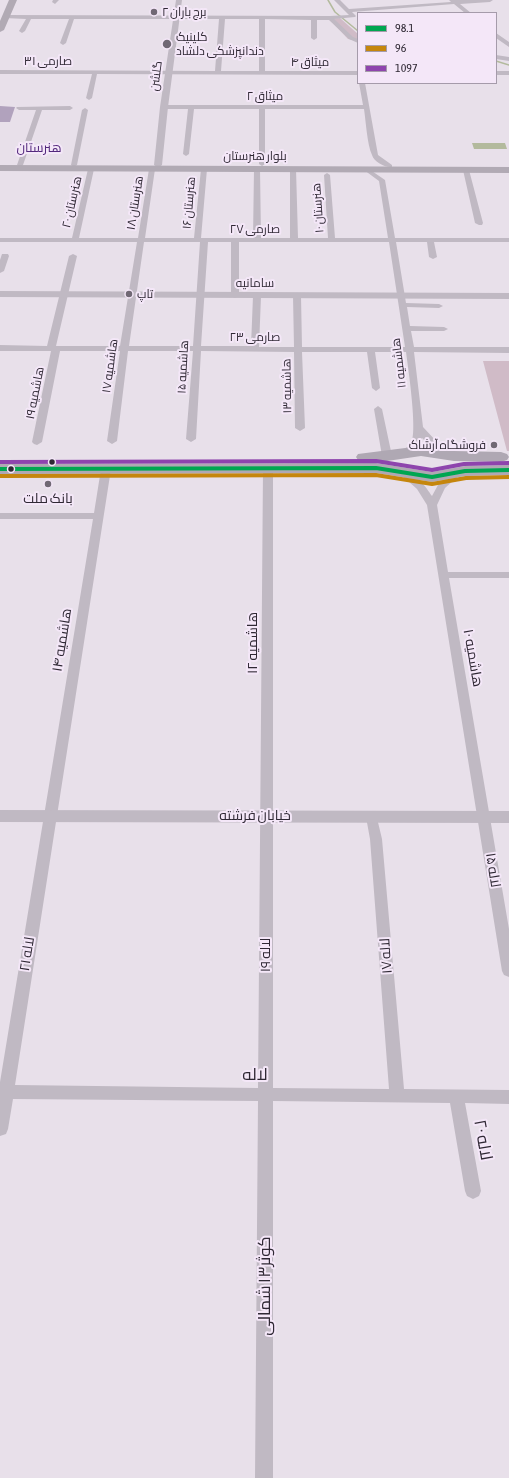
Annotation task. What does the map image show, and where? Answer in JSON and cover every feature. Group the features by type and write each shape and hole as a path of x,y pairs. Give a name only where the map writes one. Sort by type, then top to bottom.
{"main road":[{"path":"0,30 13,0"},
{"name":"بلوار هنرستان","path":"0,165 74,165 204,169 238,166"},
{"name":"بلوار هنرستان","path":"0,168 91,169 238,166 293,169 363,167"},
{"name":"بلوار هنرستان","path":"259,167 446,168 509,166"},
{"name":"بلوار هنرستان","path":"446,168 466,170 509,170"},
{"path":"0,469 106,469 163,464 394,455 421,451 509,458"},
{"path":"448,454 436,456 434,461 435,466 440,471 453,473"},
{"path":"0,458 268,469 376,468 432,477 453,473 509,470"}],"street":[{"name":"گلشن","path":"155,167 179,0"},
{"path":"337,0 357,21"},
{"path":"392,0 406,12"},
{"path":"364,12 454,1 490,0"},
{"path":"454,1 467,12"},
{"path":"6,17 222,18 236,15 262,18 330,18 357,13"},
{"path":"22,31 29,17"},
{"path":"63,43 72,18"},
{"path":"218,73 222,18"},
{"path":"262,18 262,73"},
{"path":"314,18 314,38"},
{"path":"330,18 351,38 357,41"},
{"path":"497,36 509,45"},
{"path":"497,57 509,59"},
{"name":"صارمی ۳۱","path":"0,72 169,73"},
{"path":"89,98 95,72"},
{"name":"میثاق ۴","path":"169,73 357,73"},
{"path":"497,73 509,73"},
{"path":"362,84 365,107 375,156 393,168 382,180 363,167 375,156"},
{"name":"میثاق ۲","path":"164,107 365,107"},
{"path":"186,154 191,107"},
{"path":"257,240 262,107"},
{"path":"19,108 70,108"},
{"path":"20,165 40,108"},
{"path":"74,165 85,110"},
{"name":"هنرستان ۱۸","path":"132,295 140,240 155,167"},
{"name":"هنرستان ۲۰","path":"75,240 91,169"},
{"name":"هنرستان ۱۶","path":"200,296 200,240 204,169"},
{"path":"293,169 294,240"},
{"path":"466,170 479,223"},
{"name":"هنرستان ۱۰","path":"327,175 332,240"},
{"name":"هاشمیه ۱۱","path":"382,180 407,328 418,427"},
{"name":"صارمی ۲۷","path":"0,240 509,240"},
{"path":"235,240 235,296"},
{"path":"430,240 433,258"},
{"path":"0,271 5,256"},
{"name":"هاشمیه ۱۹","path":"37,442 54,335 73,256"},
{"name":"سامانیه","path":"0,294 297,296 402,301 509,296"},
{"name":"هاشمیه ۱۷","path":"112,441 132,295"},
{"name":"هاشمیه ۱۵","path":"191,439 200,296"},
{"path":"255,349 257,296"},
{"name":"هاشمیه ۱۳","path":"297,296 300,428"},
{"path":"402,301 439,306"},
{"path":"407,328 444,329"},
{"name":"صارمی ۲۳","path":"0,348 509,350"},
{"path":"371,350 376,388"},
{"path":"378,409 394,455 411,449 416,442 418,427"},
{"path":"418,427 425,438 437,448 448,454"},
{"name":"هاشمیه ۱۴","path":"49,816 97,516 106,469"},
{"name":"هاشمیه ۱۲","path":"267,816 268,469"},
{"path":"404,473 417,482 427,493 432,505"},
{"path":"432,505 440,487 453,473"},
{"name":"هاشمیه ۱۰","path":"432,505 484,817"},
{"path":"0,516 97,516"},
{"path":"443,575 509,575"},
{"name":"خیابان فرشته","path":"0,816 509,817"},
{"name":"لاله ۲۱","path":"0,1129 3,1092 49,816"},
{"name":"لاله ۱۹","path":"266,1094 267,816"},
{"name":"لاله ۱۷","path":"372,817 376,839 397,1095"},
{"name":"لاله ۱۵","path":"484,817 509,971"},
{"name":"لاله","path":"3,1092 509,1096"},
{"name":"کوثر۱۳ شمالی","path":"264,1478 266,1094"},
{"name":"لاله ۲۰","path":"456,1096 473,1191"}],"shaded area":[{"path":"340,18 357,33 357,41 348,39 329,19"},
{"path":"472,143 505,143 507,149 474,149"},
{"path":"483,361 509,361 509,451 507,451"}],"building":[{"path":"0,106 15,107 10,122 0,122"}],"waterway":[{"path":"328,0 335,12 357,30"},
{"path":"497,61 509,65"}],"transit line":[{"name":"1097","path":"0,462 376,461 432,470 464,464 509,463"},
{"name":"98.1","path":"0,469 376,468 432,477 465,471 509,470"},
{"name":"96","path":"0,476 376,475 432,484 466,478 509,477"}],"place":[{"name":"برج باران ۲","path":"154,12"},
{"name":"کلینیک دندانپزشکی دلشاد","path":"167,44"},
{"name":"تاپ","path":"129,294"},
{"name":"فروشگاه آرشاک","path":"494,445"},
{"name":"بانک ملت","path":"48,484"}],"district":[{"name":"هنرستان","path":"39,148"}]}
